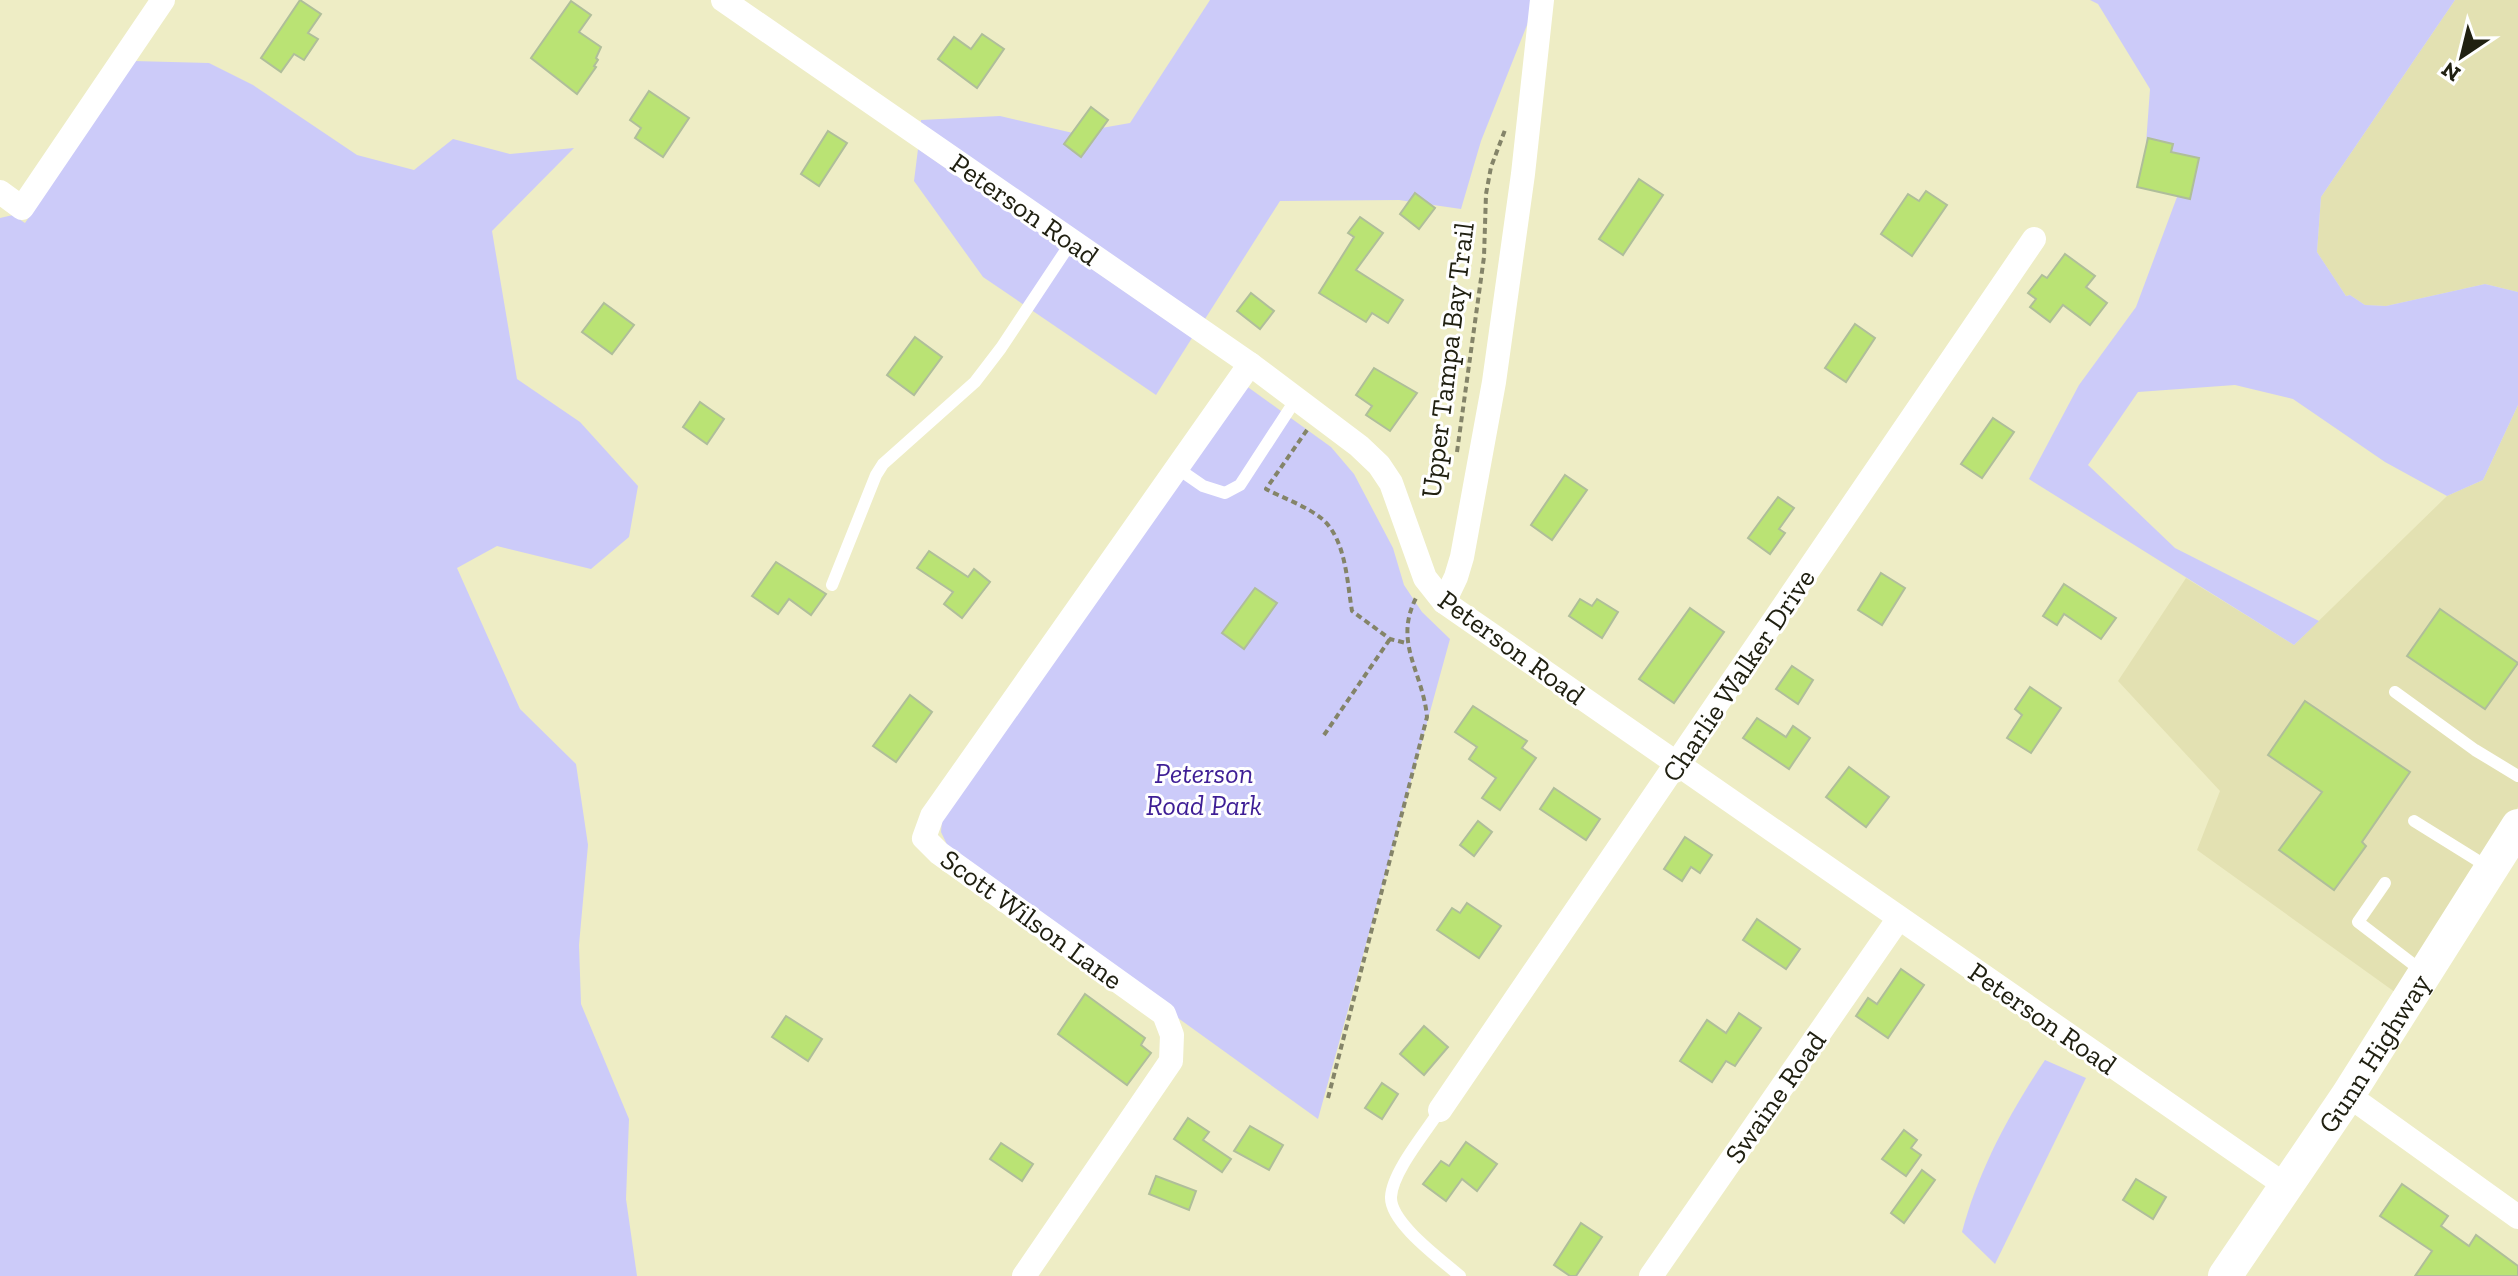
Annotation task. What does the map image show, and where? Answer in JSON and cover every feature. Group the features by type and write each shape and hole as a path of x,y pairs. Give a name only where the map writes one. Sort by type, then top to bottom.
{"main road":[{"name":"Gunn Highway","path":"2225,1276 2348,1095 2518,826"}],"street":[{"path":"0,192 22,208 163,0"},
{"name":"Peterson Road","path":"723,0 1250,364 1337,428 1379,465 1391,483 1425,578 1444,602 2286,1186"},
{"path":"1444,602 1462,557 1494,382 1523,174 1542,0"},
{"name":"Charlie Walker Drive","path":"1440,1110 2034,239"},
{"name":"Scott Wilson Lane","path":"1024,1276 1171,1061 1172,1035 1164,1014 939,853 924,838 932,816 1250,364"},
{"name":"Swaine Road","path":"1651,1276 1899,918"},
{"path":"2348,1095 2518,1217"}],"lane":[{"path":"832,585 883,464 975,382 1072,241"},
{"path":"1177,468 1203,486 1225,493 1240,485 1296,399"},
{"path":"2395,692 2475,750 2518,776"},
{"path":"2414,821 2491,869"},
{"path":"2385,883 2358,922 2425,973"},
{"path":"1440,1110 1394,1183 1390,1200 1400,1220 1460,1276"}],"path":[{"name":"Upper Tampa Bay Trail","path":"1456,458 1484,257 1486,194 1491,167 1506,124"},
{"path":"1308,428 1266,489 1319,516 1327,524 1343,560 1352,611 1390,639 1407,643"},
{"path":"1328,1098 1427,717 1407,643 1406,626 1425,578"},
{"path":"1324,735 1390,639"}],"shaded area":[{"path":"2455,0 2518,0 2518,292 2485,284 2386,306 2365,305 2350,295 2346,296 2317,252 2321,197"},
{"path":"2518,405 2518,807 2399,995 2197,850 2220,791 2118,681 2186,578 2294,645 2447,496 2483,480"}],"green space":[{"path":"1210,0 1532,0 1529,20 1481,141 1461,209 1399,200 1280,201 1205,319 921,123 921,120 1000,116 1073,133 1130,123"},
{"path":"2090,0 2455,0 2321,197 2317,252 2346,296 2350,295 2365,305 2386,306 2485,284 2518,292 2518,405 2483,480 2447,496 2385,462 2293,399 2235,385 2138,392 2088,465 2175,548 2319,621 2294,645 2029,479 2079,385 2136,307 2177,197 2146,144 2150,89 2098,4"},
{"path":"134,61 209,63 253,85 357,155 414,170 453,139 510,154 574,148 492,231 517,379 580,422 638,486 629,537 591,569 497,546 457,568 520,709 576,764 588,845 579,945 581,1004 629,1119 626,1199 637,1276 0,1276 0,218 13,215 25,223"},
{"path":"918,149 1192,338 1156,395 983,277 914,181"},
{"name":"Peterson Road Park","path":"1245,385 1331,447 1354,474 1393,548 1404,585 1422,612 1450,639 1318,1119 952,855 941,832 942,820"},
{"path":"2045,1060 2086,1078 1995,1264 1962,1232 1996,1143"}],"building":[{"path":"300,0 321,14 308,33 318,39 304,60 294,54 281,72 261,58"},
{"path":"571,1 591,15 579,32 601,47 596,67 577,94 531,58"},
{"path":"982,34 1004,49 977,88 938,59 954,37 971,49"},
{"path":"649,91 689,118 663,157 635,138 641,128 630,120"},
{"path":"1091,107 1108,120 1081,157 1064,144"},
{"path":"828,131 847,143 819,186 801,174"},
{"path":"2148,138 2173,144 2171,152 2199,158 2190,199 2137,187"},
{"path":"1639,179 1663,195 1623,255 1599,239"},
{"path":"1926,191 1947,205 1912,256 1881,234 1908,194 1919,201"},
{"path":"1415,193 1435,208 1419,229 1400,214"},
{"path":"1360,217 1383,233 1356,270 1403,300 1388,323 1372,313 1366,322 1319,293 1354,237 1348,233"},
{"path":"2065,254 2095,276 2086,287 2107,303 2090,325 2063,305 2050,322 2030,307 2036,299 2028,293 2042,275 2047,278"},
{"path":"1251,293 1274,311 1260,329 1237,311"},
{"path":"604,303 634,325 612,354 582,332"},
{"path":"1855,324 1875,338 1846,382 1825,368"},
{"path":"915,337 942,357 914,395 887,375"},
{"path":"1374,368 1417,393 1390,431 1366,415 1372,406 1356,395"},
{"path":"700,402 724,419 707,444 683,427"},
{"path":"1993,418 2014,432 1982,478 1961,464"},
{"path":"1565,475 1587,490 1552,540 1531,525"},
{"path":"1778,497 1794,508 1779,529 1785,533 1770,554 1748,538"},
{"path":"929,551 968,577 974,569 990,582 962,618 944,604 953,592 917,568"},
{"path":"776,562 826,594 811,615 789,599 778,614 752,596"},
{"path":"1881,573 1905,588 1882,625 1858,610"},
{"path":"2064,584 2116,618 2101,639 2064,614 2057,625 2043,616"},
{"path":"1255,588 1277,603 1244,649 1222,633"},
{"path":"1580,599 1592,606 1597,599 1618,612 1602,638 1569,616"},
{"path":"1690,608 1724,632 1674,703 1639,679"},
{"path":"2440,609 2518,663 2485,709 2407,656"},
{"path":"1792,666 1813,680 1798,704 1776,689"},
{"path":"2030,687 2061,708 2031,753 2007,738 2022,715 2015,709"},
{"path":"910,695 932,712 896,762 873,746"},
{"path":"2305,701 2410,772 2362,842 2366,846 2334,890 2279,850 2322,792 2268,755"},
{"path":"1473,706 1527,741 1522,748 1536,758 1500,810 1482,798 1496,778 1469,759 1477,747 1455,732"},
{"path":"1757,718 1786,737 1793,726 1810,738 1789,769 1743,738"},
{"path":"1849,767 1889,797 1866,827 1826,797"},
{"path":"1554,788 1600,819 1586,840 1540,809"},
{"path":"1478,821 1492,832 1474,856 1460,845"},
{"path":"1685,837 1712,855 1700,873 1691,867 1682,881 1664,869"},
{"path":"1467,903 1501,926 1479,958 1437,930 1452,908 1460,913"},
{"path":"1757,919 1800,949 1786,969 1743,940"},
{"path":"1901,969 1924,985 1888,1038 1856,1016 1868,998 1877,1004"},
{"path":"1085,994 1145,1038 1141,1045 1151,1053 1127,1085 1058,1034"},
{"path":"1739,1013 1761,1028 1735,1066 1726,1061 1712,1082 1680,1061 1707,1020 1726,1033"},
{"path":"786,1016 822,1039 808,1061 772,1037"},
{"path":"1424,1026 1448,1047 1424,1075 1400,1054"},
{"path":"1382,1083 1398,1094 1382,1119 1365,1108"},
{"path":"1188,1118 1209,1132 1203,1140 1231,1159 1222,1172 1174,1139"},
{"path":"1250,1126 1283,1145 1269,1170 1234,1151"},
{"path":"1904,1130 1917,1140 1911,1148 1921,1155 1906,1176 1882,1159"},
{"path":"1466,1142 1497,1164 1477,1191 1462,1179 1446,1201 1423,1184 1441,1161 1449,1166"},
{"path":"1001,1143 1033,1164 1022,1181 990,1159"},
{"path":"1922,1170 1935,1180 1904,1223 1891,1213"},
{"path":"1156,1176 1196,1191 1189,1210 1149,1194"},
{"path":"2136,1179 2166,1197 2153,1219 2123,1200"},
{"path":"2402,1184 2448,1216 2441,1226 2469,1246 2476,1235 2518,1266 2518,1276 2415,1276 2432,1251 2380,1216"},
{"path":"1581,1223 1602,1237 1576,1276 1570,1276 1554,1265"}]}
